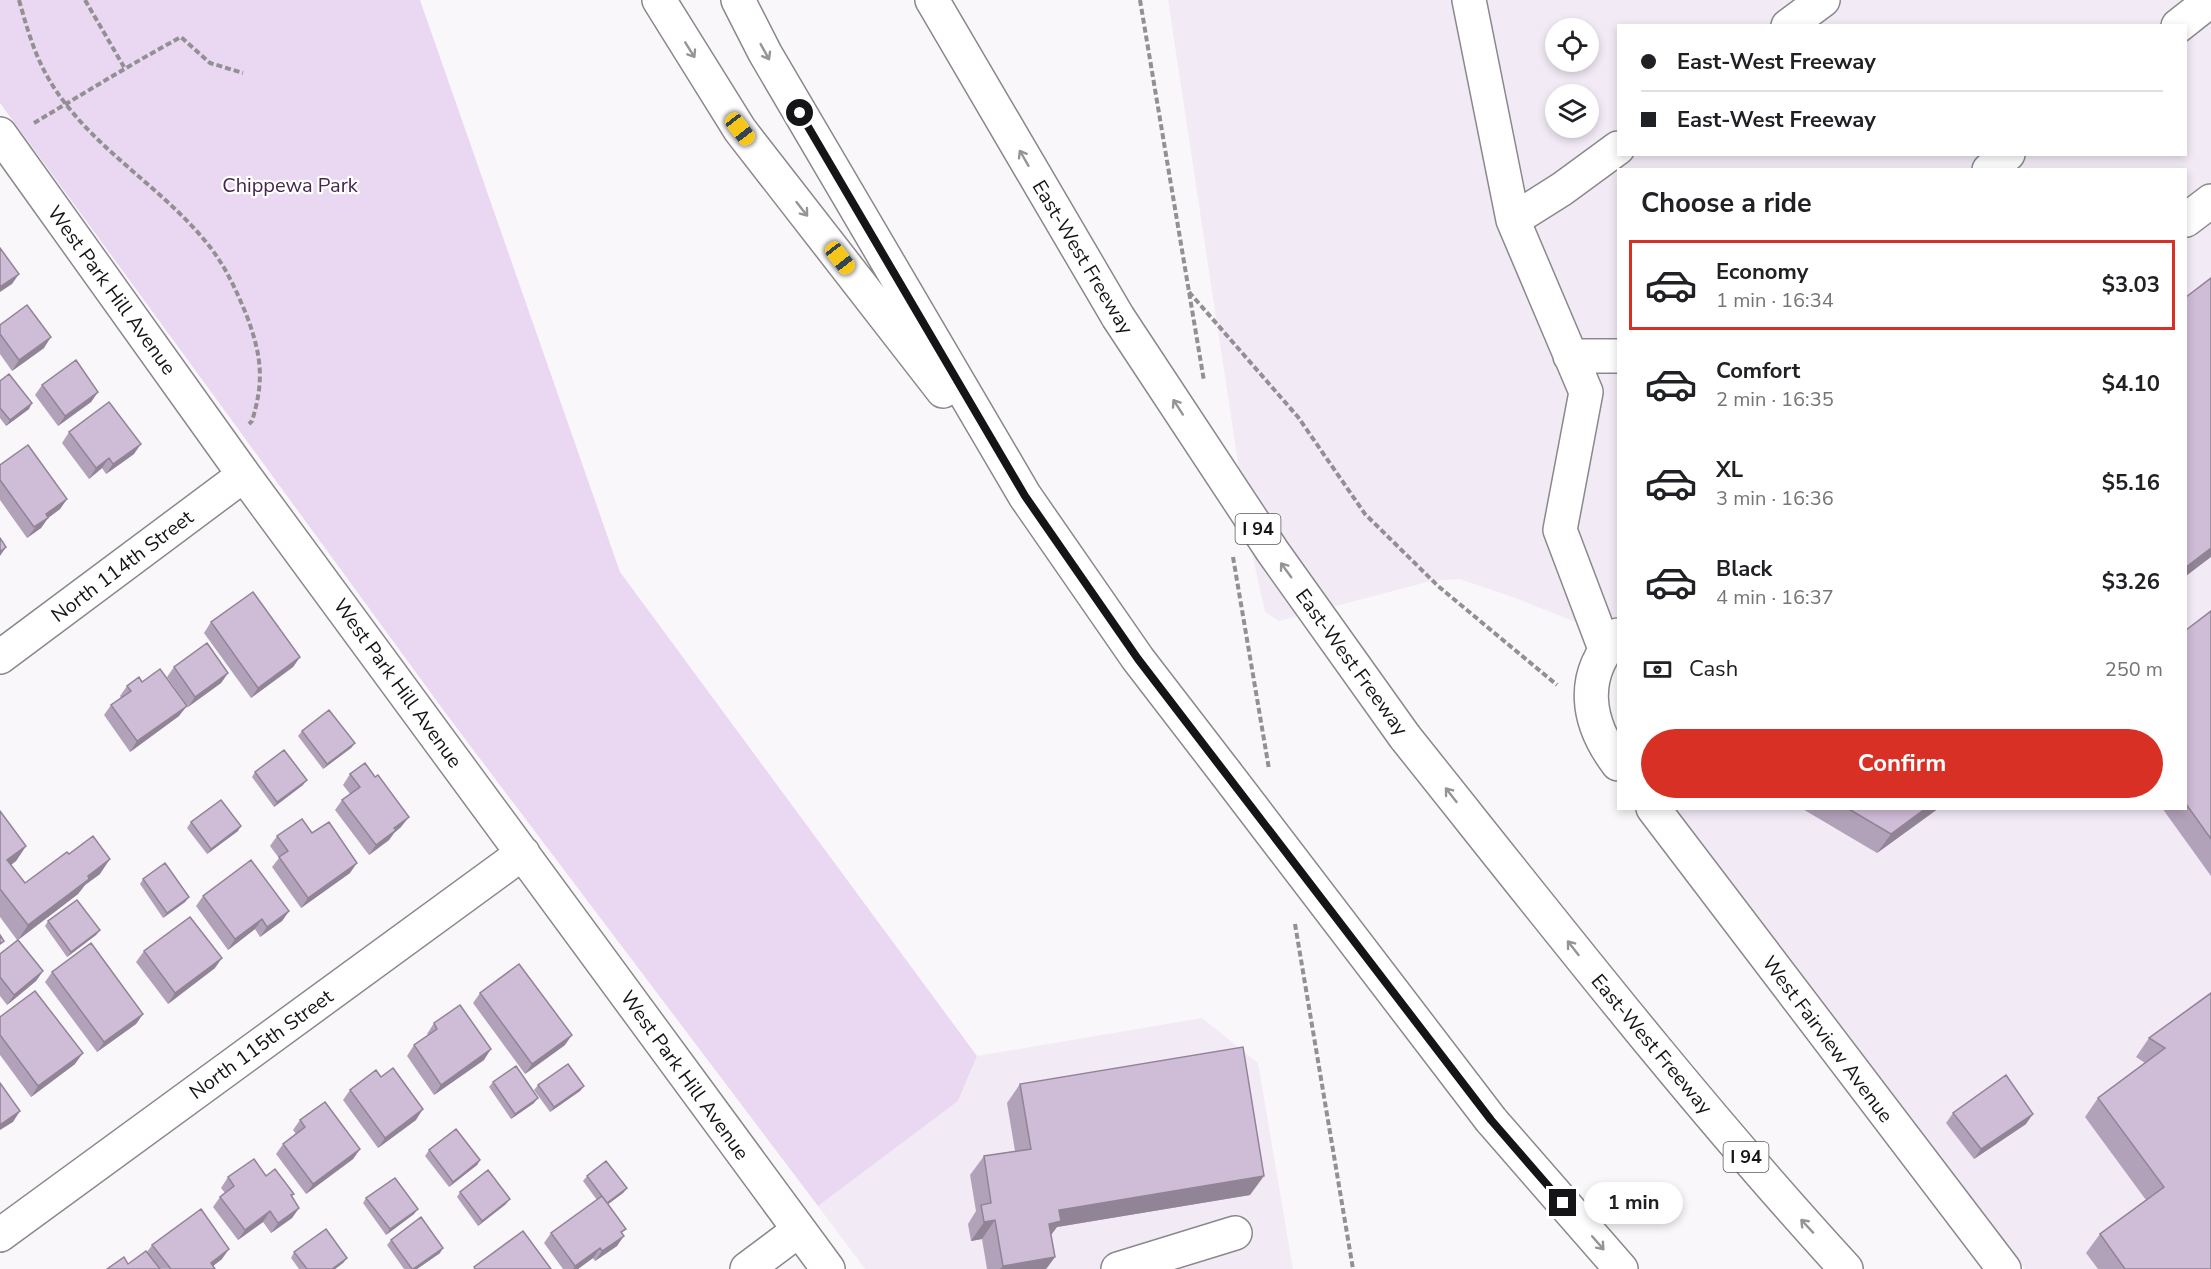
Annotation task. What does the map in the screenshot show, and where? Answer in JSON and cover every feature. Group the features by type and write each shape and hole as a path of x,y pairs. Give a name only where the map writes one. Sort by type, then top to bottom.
{"main road":[{"path":"659,0 740,129 1025,496 1138,659 1491,1120 1621,1269"},
{"path":"738,0 765,53 1025,496"},
{"name":"East-West Freeway","path":"932,0 1118,317 1273,552 1405,737 1648,1043 1846,1269"},
{"path":"944,0 953,35"},
{"path":"1469,0 1513,220 1586,392 1560,531 1612,642 1591,683 1593,715 1606,748 1617,763"},
{"path":"1791,24 1823,0"},
{"path":"2181,24 2211,0"},
{"name":"West Park Hill Avenue","path":"2,137 244,475 828,1269"},
{"path":"1513,220 1562,189 1617,149"},
{"path":"1991,168 2006,156"},
{"path":"2187,219 2211,201"},
{"path":"1570,356 1617,356"},
{"name":"North 114th Street","path":"0,657 244,475"},
{"name":"West Fairview Avenue","path":"1655,810 2004,1269"},
{"name":"North 115th Street","path":"0,1235 523,853"},
{"path":"747,1269 799,1230"},
{"path":"1118,1269 1235,1233"}],"path":[{"path":"19,0 30,38 44,73 66,104 97,139 174,210 209,247 231,280 258,346 259,396 252,421 224,447"},
{"path":"85,0 124,67"},
{"path":"1140,0 1204,386"},
{"path":"2,137 66,104 106,81 124,67 181,37 210,63 243,72"},
{"path":"1188,291 1298,417 1365,514 1438,586 1593,715"},
{"path":"1232,550 1270,774"},
{"path":"1293,916 1353,1269"}],"shaded area":[{"path":"1168,0 2211,0 2211,1269 2025,1269 1675,810 2187,810 2187,168 1617,168 1617,639 1518,599 1460,579 1431,581 1279,621 1265,612 1251,549"},
{"path":"1202,1018 1258,1063 1293,1269 865,1269 818,1206 958,1101 977,1056"}],"green space":[{"name":"Chippewa Park","path":"0,0 420,0 620,572 977,1056 958,1101 818,1206 447,715 0,103"}],"building":[{"path":"0,248 19,274 0,287"},
{"path":"2211,278 2211,548 2187,566 2187,296"},
{"path":"27,305 51,337 19,360 0,334 0,325"},
{"path":"76,360 98,392 65,416 42,385"},
{"path":"9,374 32,403 10,420 0,408 0,381"},
{"path":"109,402 141,444 113,464 109,458 96,468 69,432"},
{"path":"28,445 67,499 46,514 48,518 34,527 0,480 0,465"},
{"path":"0,538 6,547 0,552"},
{"path":"253,592 300,657 258,688 211,622"},
{"path":"2211,611 2211,839 2187,805 2187,629"},
{"path":"207,643 228,673 195,697 174,667"},
{"path":"160,669 187,706 137,741 111,705 131,691 127,686 139,677 142,682"},
{"path":"329,710 355,743 327,764 302,731"},
{"path":"284,750 307,780 277,802 255,772"},
{"path":"365,763 375,777 378,775 409,817 376,845 342,800 360,787 350,774"},
{"path":"221,800 241,826 211,849 191,822"},
{"path":"1850,810 1923,810 1891,834"},
{"path":"0,811 26,846 7,860 25,883 93,836 110,859 88,876 89,879 28,925 0,889"},
{"path":"302,819 312,833 329,822 357,863 308,898 279,857 288,851 277,836"},
{"path":"251,860 289,911 267,927 262,919 235,939 203,896"},
{"path":"165,863 189,897 167,913 143,879"},
{"path":"77,900 100,930 71,952 48,921"},
{"path":"190,917 222,958 175,993 144,951"},
{"path":"18,940 43,971 14,995 0,977 0,954"},
{"path":"91,943 143,1014 104,1042 52,972"},
{"path":"519,964 572,1035 532,1064 480,993"},
{"path":"35,991 83,1053 38,1086 0,1035 0,1017"},
{"path":"2211,993 2211,1269 2125,1269 2100,1234 2164,1187 2098,1098 2165,1048 2149,1038"},
{"path":"460,1005 491,1049 441,1085 414,1045 437,1029 434,1023"},
{"path":"1243,1047 1264,1176 1059,1210 1061,1221 1049,1224 1055,1257 1003,1266 995,1220 984,1222 981,1205 991,1203 984,1156 1031,1149 1020,1084"},
{"path":"568,1064 584,1086 554,1107 538,1085"},
{"path":"516,1066 538,1098 515,1114 493,1082"},
{"path":"393,1068 423,1109 385,1138 350,1090 376,1070 381,1077"},
{"path":"2006,1075 2033,1114 1981,1149 1953,1113"},
{"path":"0,1083 20,1111 0,1125"},
{"path":"325,1102 360,1149 313,1184 283,1144 305,1127 300,1120"},
{"path":"456,1129 480,1160 453,1182 429,1150"},
{"path":"254,1159 266,1176 275,1169 294,1194 291,1195 299,1208 278,1223 270,1211 245,1230 220,1197 234,1186 228,1177"},
{"path":"606,1161 627,1188 607,1203 587,1176"},
{"path":"488,1170 510,1199 482,1221 460,1192"},
{"path":"395,1178 418,1209 390,1229 366,1198"},
{"path":"602,1196 626,1229 621,1232 624,1236 602,1251 600,1248 575,1266 551,1233"},
{"path":"201,1209 229,1249 211,1263 215,1269 171,1269 152,1245"},
{"path":"421,1217 443,1248 412,1269 391,1240"},
{"path":"326,1229 347,1258 332,1269 307,1269 294,1252"},
{"path":"523,1231 551,1269 475,1269 474,1267"},
{"path":"146,1251 160,1269 107,1269 124,1257 128,1264"}],"route":[{"path":"800,113 1025,496 1138,659 1491,1120 1563,1203"}]}
